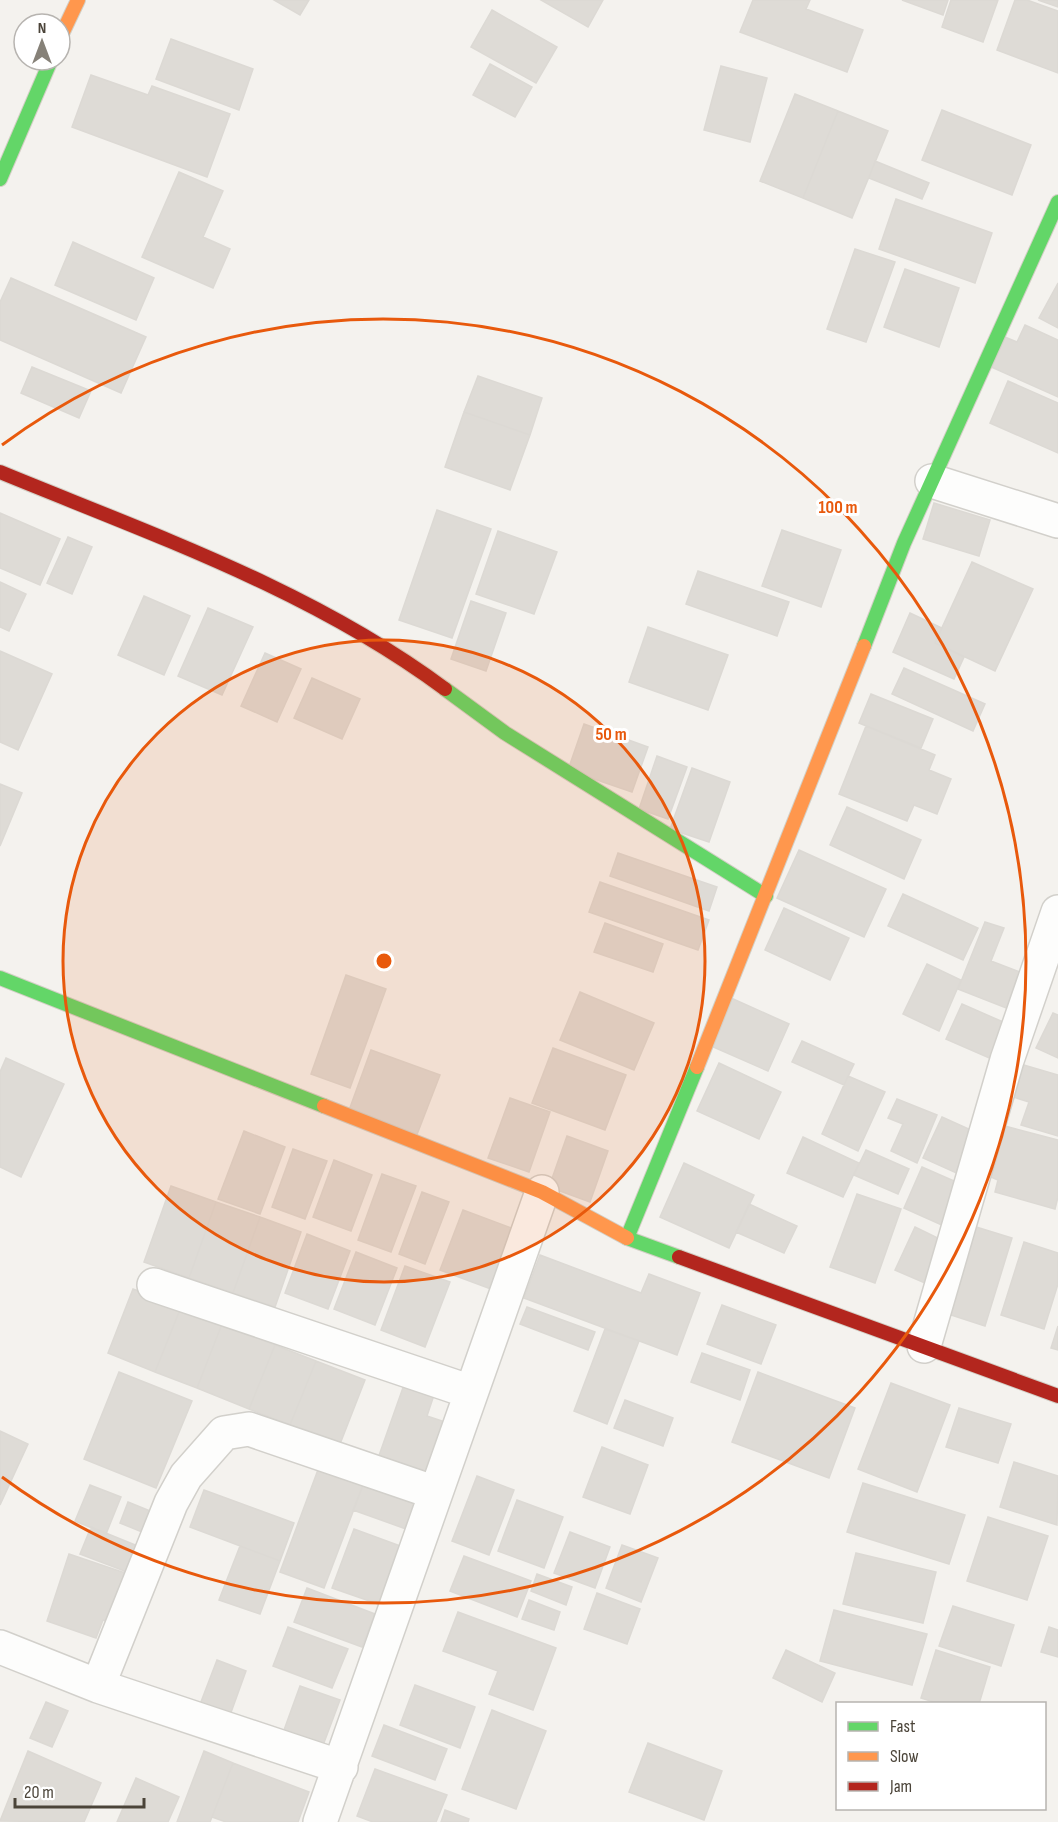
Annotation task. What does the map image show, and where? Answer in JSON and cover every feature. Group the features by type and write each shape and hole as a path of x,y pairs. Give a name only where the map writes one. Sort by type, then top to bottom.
{"street":[{"path":"0,179 46,72"},
{"path":"627,1239 766,896 904,543 1058,202"},
{"path":"0,472 270,584 333,616 416,667 505,733 766,896"},
{"path":"932,482 1058,521"},
{"path":"924,1346 1007,1060 1058,912"},
{"path":"0,978 542,1192 627,1239 1058,1396"},
{"path":"320,1822 542,1192"},
{"path":"154,1285 471,1392"},
{"path":"98,1686 171,1503 186,1476 224,1433 249,1429 436,1492"},
{"path":"0,1647 98,1686 340,1767"}],"building":[{"path":"274,0 309,0 300,15"},
{"path":"541,0 603,0 588,27"},
{"path":"753,0 810,0 806,9 863,30 847,72 740,32"},
{"path":"902,0 948,0 943,15"},
{"path":"951,0 998,0 983,42 942,27"},
{"path":"1015,0 1027,0 1058,11 1058,73 997,50"},
{"path":"1038,0 1058,0 1058,7"},
{"path":"492,10 557,47 536,83 471,47"},
{"path":"171,39 253,69 239,110 156,79"},
{"path":"490,64 532,87 515,117 473,95"},
{"path":"721,66 767,78 750,142 704,130"},
{"path":"91,75 148,95 152,86 230,114 207,177 72,127"},
{"path":"795,94 838,111 803,198 760,181"},
{"path":"942,110 1031,145 1012,195 922,160"},
{"path":"838,111 888,131 852,218 803,198"},
{"path":"875,161 929,183 922,199 869,178"},
{"path":"179,172 223,191 203,237 230,249 213,288 142,257"},
{"path":"896,199 992,233 975,283 879,249"},
{"path":"73,242 154,278 136,320 55,285"},
{"path":"855,249 895,262 866,342 827,329"},
{"path":"905,269 959,288 939,347 884,327"},
{"path":"11,278 146,337 121,393 0,340 0,302"},
{"path":"1058,283 1058,328 1039,318"},
{"path":"1025,325 1058,340 1058,397 987,365 1000,335 1017,342"},
{"path":"32,367 91,391 79,418 21,393"},
{"path":"478,376 542,398 530,435 464,412"},
{"path":"1008,381 1058,403 1058,453 990,423"},
{"path":"464,412 530,435 510,490 445,467"},
{"path":"934,503 990,520 979,556 923,539"},
{"path":"437,510 491,529 452,638 399,620"},
{"path":"0,513 60,539 40,585 0,568"},
{"path":"782,530 841,550 821,607 762,586"},
{"path":"498,531 557,552 534,614 476,594"},
{"path":"68,537 92,547 72,594 47,583"},
{"path":"972,562 1033,589 995,671 935,643"},
{"path":"698,571 789,602 777,636 686,604"},
{"path":"0,582 26,594 9,631 0,627"},
{"path":"144,596 190,616 164,675 118,655"},
{"path":"471,601 506,613 486,671 451,659"},
{"path":"208,608 253,627 222,695 178,676"},
{"path":"910,613 942,628 935,643 964,657 954,679 893,652"},
{"path":"648,627 728,655 708,710 629,682"},
{"path":"0,651 52,674 18,750 0,742"},
{"path":"265,653 301,669 277,722 241,706"},
{"path":"904,668 985,704 973,731 892,694"},
{"path":"312,678 360,699 342,739 294,718"},
{"path":"871,694 933,719 921,748 859,723"},
{"path":"584,724 648,747 632,792 568,770"},
{"path":"866,726 935,755 929,770 951,779 937,814 914,805 907,821 839,794"},
{"path":"657,756 687,767 668,819 639,809"},
{"path":"692,768 730,782 709,842 670,829"},
{"path":"0,784 22,793 0,846"},
{"path":"847,807 921,840 904,879 830,845"},
{"path":"799,850 886,889 864,937 777,898"},
{"path":"618,853 717,887 709,911 610,876"},
{"path":"600,882 709,920 698,950 589,912"},
{"path":"903,894 978,928 963,960 888,926"},
{"path":"784,908 849,938 830,980 765,950"},
{"path":"985,922 1004,928 991,961 1028,975 1014,1011 958,989"},
{"path":"605,923 663,944 653,972 594,952"},
{"path":"927,964 961,980 939,1031 903,1014"},
{"path":"346,975 386,989 350,1088 311,1074"},
{"path":"580,992 654,1023 634,1070 560,1040"},
{"path":"731,998 789,1024 768,1071 709,1045"},
{"path":"962,1004 1010,1025 994,1060 946,1039"},
{"path":"1053,1013 1058,1015 1058,1058 1036,1048"},
{"path":"802,1041 854,1064 844,1085 792,1062"},
{"path":"553,1048 626,1075 605,1130 532,1103"},
{"path":"371,1050 440,1075 416,1137 348,1113"},
{"path":"6,1058 64,1084 21,1177 0,1167 0,1072"},
{"path":"719,1063 781,1092 759,1139 697,1111"},
{"path":"1017,1063 1058,1075 1058,1136 1021,1125 1029,1102 1007,1095"},
{"path":"848,1076 885,1092 858,1151 822,1134"},
{"path":"510,1098 550,1112 529,1172 488,1158"},
{"path":"897,1099 937,1115 917,1163 891,1151 903,1124 888,1118"},
{"path":"942,1117 980,1134 961,1175 923,1158"},
{"path":"1005,1126 1058,1140 1058,1197 1055,1209 995,1192 998,1180 991,1177"},
{"path":"244,1131 285,1147 260,1214 218,1199"},
{"path":"567,1136 608,1151 590,1202 549,1187"},
{"path":"803,1137 859,1163 843,1197 787,1173"},
{"path":"293,1149 327,1161 305,1219 272,1207"},
{"path":"866,1150 909,1169 898,1194 854,1175"},
{"path":"334,1160 372,1175 351,1231 313,1217"},
{"path":"684,1163 754,1195 729,1248 660,1217"},
{"path":"922,1167 963,1185 944,1226 904,1208"},
{"path":"382,1174 416,1186 391,1252 358,1240"},
{"path":"171,1186 216,1202 189,1278 144,1262"},
{"path":"422,1192 449,1202 425,1264 399,1254"},
{"path":"857,1194 901,1209 875,1283 830,1267"},
{"path":"216,1202 260,1217 233,1293 189,1278"},
{"path":"749,1204 797,1226 784,1253 736,1232"},
{"path":"463,1210 522,1232 499,1292 440,1270"},
{"path":"260,1217 301,1232 275,1307 233,1293"},
{"path":"973,1226 1012,1238 985,1326 945,1313"},
{"path":"915,1227 944,1241 925,1283 895,1270"},
{"path":"307,1234 350,1251 328,1309 285,1293"},
{"path":"1024,1242 1058,1253 1058,1284 1044,1329 1001,1315"},
{"path":"356,1252 397,1268 375,1325 334,1309"},
{"path":"540,1255 641,1293 649,1274 700,1293 677,1355 524,1298"},
{"path":"405,1266 450,1282 425,1347 381,1330"},
{"path":"133,1289 181,1307 155,1372 108,1353"},
{"path":"722,1305 776,1325 761,1364 707,1344"},
{"path":"181,1307 222,1324 197,1388 155,1372"},
{"path":"527,1307 595,1332 588,1350 520,1324"},
{"path":"222,1324 275,1345 249,1409 197,1388"},
{"path":"1058,1326 1058,1350 1051,1348"},
{"path":"605,1329 639,1341 607,1424 574,1411"},
{"path":"275,1345 316,1361 290,1425 249,1409"},
{"path":"702,1353 750,1370 740,1400 691,1382"},
{"path":"316,1361 365,1380 340,1444 290,1425"},
{"path":"119,1372 192,1401 156,1488 84,1459"},
{"path":"758,1372 855,1408 829,1478 732,1442"},
{"path":"405,1382 435,1392 427,1416 448,1423 427,1482 376,1464"},
{"path":"891,1383 950,1405 917,1492 858,1469"},
{"path":"625,1400 673,1418 663,1446 614,1428"},
{"path":"959,1408 1011,1424 998,1463 946,1447"},
{"path":"0,1431 28,1444 0,1505"},
{"path":"602,1447 648,1465 630,1514 583,1497"},
{"path":"322,1459 367,1475 324,1588 280,1572"},
{"path":"1014,1462 1058,1476 1057,1525 1000,1507"},
{"path":"367,1475 419,1495 406,1529 353,1510"},
{"path":"477,1476 514,1490 489,1555 452,1541"},
{"path":"863,1483 965,1515 949,1564 847,1532"},
{"path":"90,1485 121,1497 106,1534 75,1521"},
{"path":"204,1490 294,1523 280,1561 190,1527"},
{"path":"517,1500 563,1517 544,1568 498,1551"},
{"path":"128,1502 155,1513 147,1534 120,1523"},
{"path":"988,1517 1048,1536 1027,1600 967,1581"},
{"path":"91,1527 145,1549 135,1575 80,1554"},
{"path":"354,1529 403,1547 381,1605 332,1588"},
{"path":"570,1532 610,1547 595,1588 554,1573"},
{"path":"622,1545 658,1558 641,1602 606,1588"},
{"path":"240,1546 280,1561 260,1614 219,1600"},
{"path":"856,1553 936,1572 923,1623 843,1604"},
{"path":"69,1554 134,1576 117,1625 103,1620 96,1638 47,1621"},
{"path":"464,1556 531,1581 517,1617 450,1591"},
{"path":"537,1574 572,1587 566,1605 531,1591"},
{"path":"307,1588 375,1614 362,1647 294,1622"},
{"path":"597,1593 640,1609 627,1644 584,1629"},
{"path":"529,1600 560,1612 554,1630 522,1619"},
{"path":"953,1606 1014,1625 1001,1666 939,1646"},
{"path":"834,1610 927,1634 912,1685 820,1661"},
{"path":"458,1612 556,1648 533,1710 489,1694 498,1671 443,1651"},
{"path":"288,1627 348,1649 332,1688 273,1666"},
{"path":"1049,1627 1058,1630 1058,1657 1041,1652"},
{"path":"786,1650 835,1673 822,1702 773,1678"},
{"path":"936,1650 990,1667 980,1702 934,1702 921,1698"},
{"path":"217,1660 246,1671 229,1718 199,1707"},
{"path":"415,1685 475,1707 460,1748 400,1725"},
{"path":"300,1686 340,1700 319,1756 280,1741"},
{"path":"46,1702 68,1711 52,1747 30,1738"},
{"path":"492,1710 546,1731 516,1809 462,1789"},
{"path":"384,1725 447,1749 435,1780 372,1756"},
{"path":"648,1743 722,1771 704,1820 629,1792"},
{"path":"28,1751 101,1783 84,1822 0,1821"},
{"path":"204,1751 233,1763 210,1822 177,1822"},
{"path":"233,1763 309,1792 298,1822 226,1822 212,1817"},
{"path":"375,1769 447,1795 436,1822 373,1822 357,1816"},
{"path":"136,1778 179,1797 168,1822 117,1822"},
{"path":"445,1810 469,1819 468,1822 441,1822"}],"traffic: fast":[{"path":"0,179 46,72"},
{"path":"864,646 904,543 1058,202"},
{"path":"445,689 505,733 766,896"},
{"path":"0,978 324,1106"},
{"path":"679,1257 627,1238 697,1067"}],"traffic: slow":[{"path":"72,13 78,0"},
{"path":"697,1067 864,646"},
{"path":"324,1106 542,1192 627,1238"}],"traffic: jam":[{"path":"0,472 173,542 286,593 341,622 394,654 445,689"},
{"path":"679,1257 1058,1396"}]}
